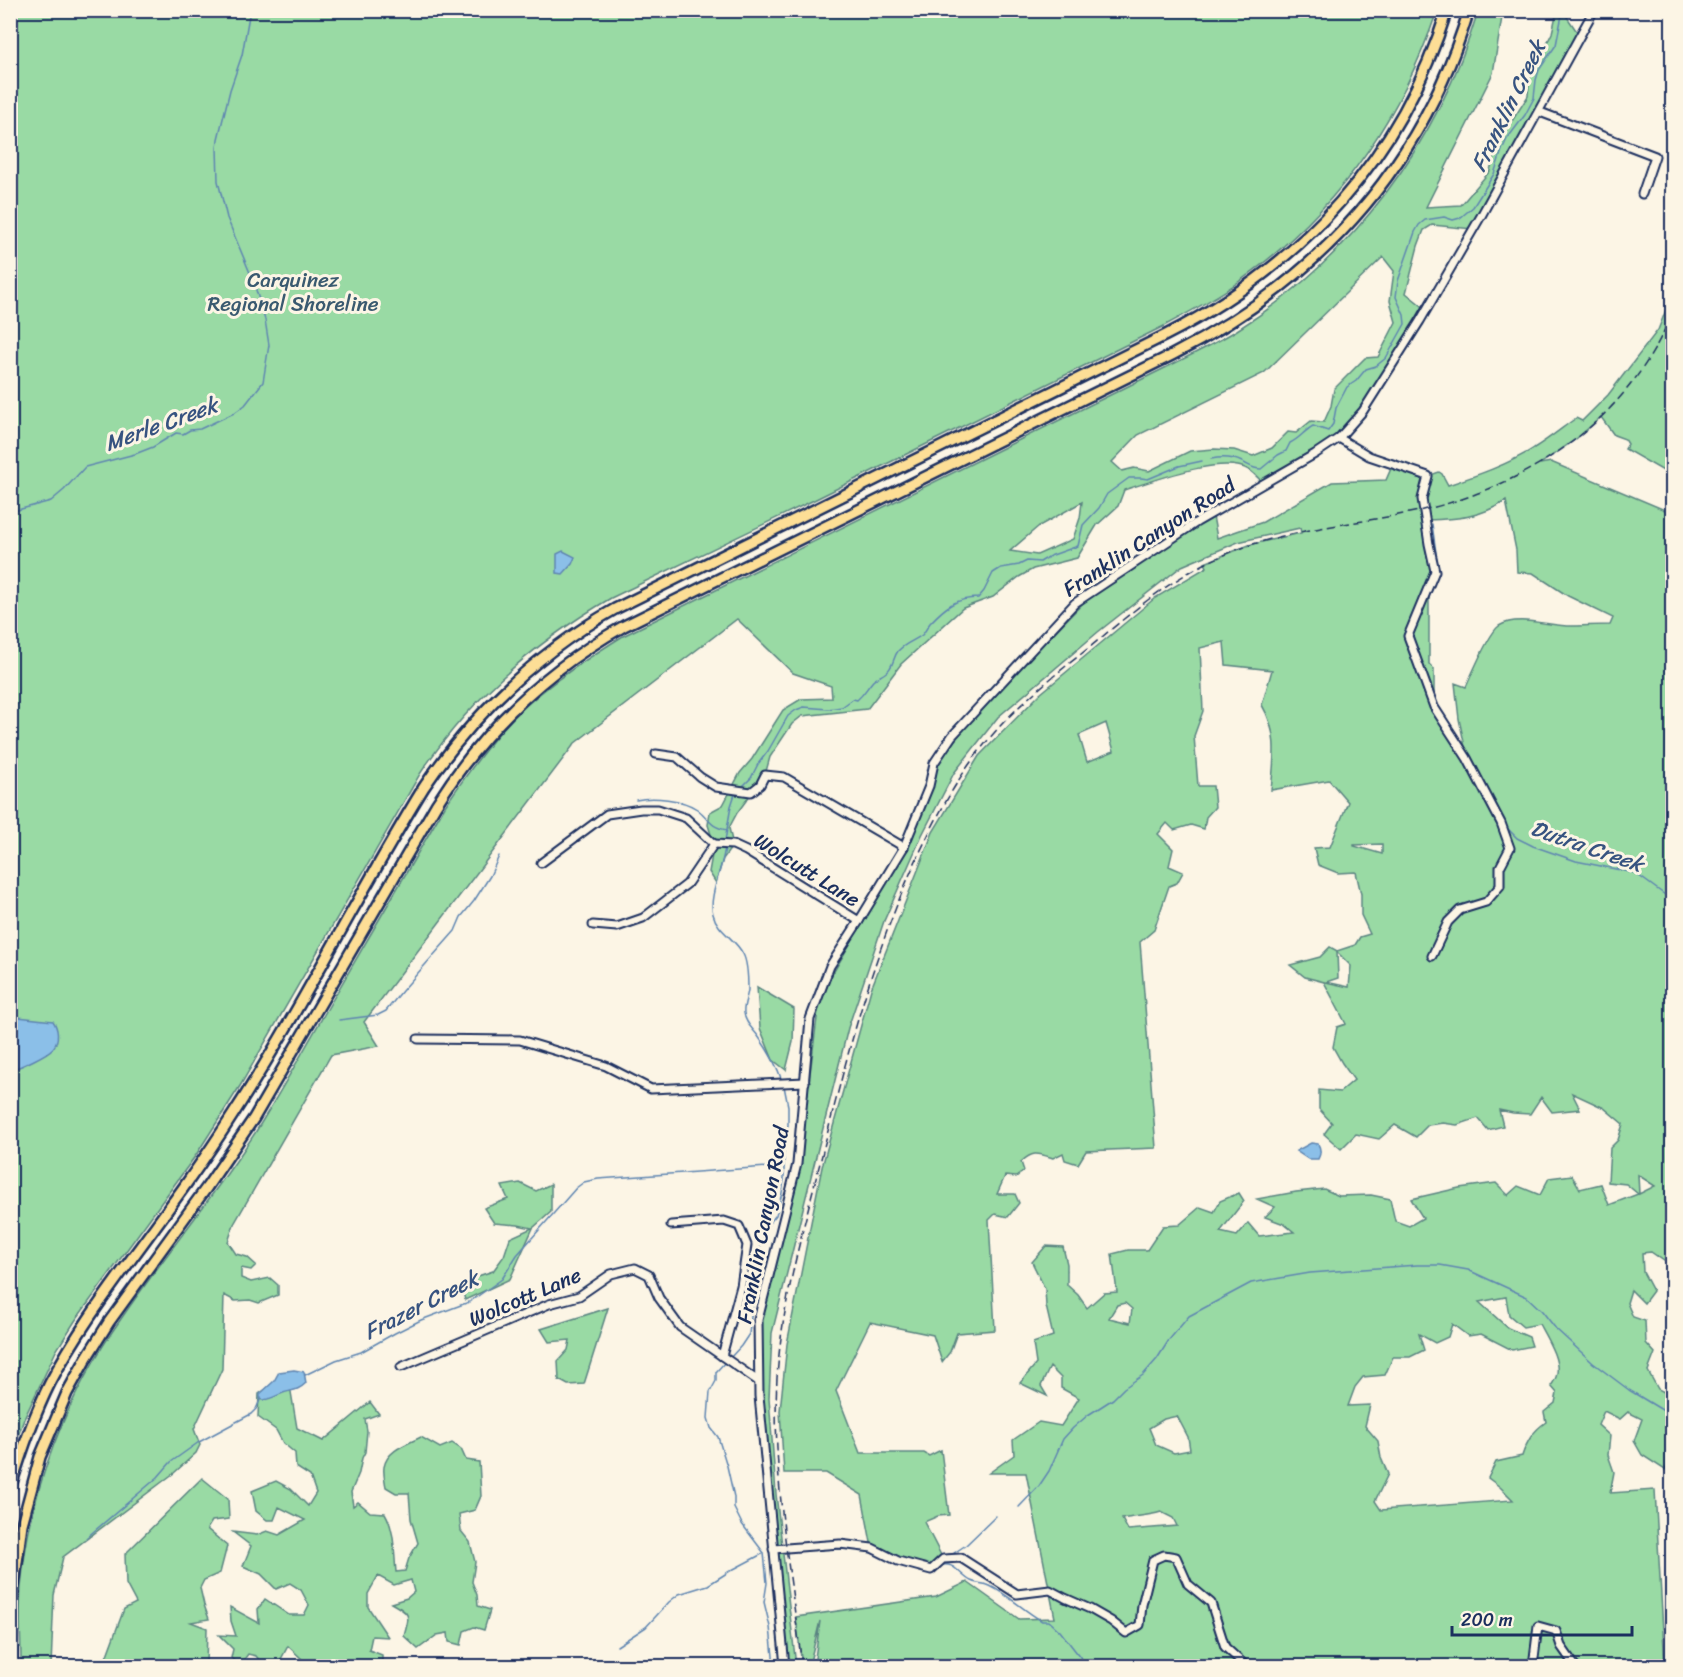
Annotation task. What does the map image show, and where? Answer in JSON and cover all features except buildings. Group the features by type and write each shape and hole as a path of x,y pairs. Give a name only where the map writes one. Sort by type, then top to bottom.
{"highway":[{"path":"10,1489 37,1410 76,1337 236,1111 424,787 457,742 494,701 545,655 579,630 615,609 1166,335 1209,312 1249,286 1282,261 1312,233 1338,206 1368,167 1395,127 1418,84 1435,47 1447,10"},
{"path":"11,1666 13,1586 22,1524 40,1457 67,1393 109,1322 254,1119 428,817 484,739 544,680 577,655 636,619 1178,352 1227,325 1268,298 1340,233 1368,202 1393,168 1416,133 1435,96 1469,10"}],"street":[{"name":"Franklin Canyon Road","path":"785,1666 758,1381 758,1320 797,1164 810,1019 830,966 904,847 928,786 934,763 952,736 1075,603 1197,522 1339,438 1363,411 1481,216 1594,10"},
{"path":"1540,112 1655,156 1642,194"},
{"path":"1339,438 1369,456 1428,476 1422,499 1435,571 1408,636 1434,707 1467,758 1501,823 1510,849 1500,867 1500,886 1486,902 1460,910 1448,922 1432,956"},
{"path":"656,754 677,757 699,777 716,787 731,790 750,792 760,785 765,775 784,777 904,847"},
{"path":"541,863 607,814 641,809 658,809 686,818 714,844 687,884 643,918 617,927 592,925"},
{"name":"Wolcutt Lane","path":"714,844 733,845 746,851 859,921"},
{"path":"418,1039 520,1041 606,1066 651,1089 804,1082"},
{"path":"671,1225 724,1221 738,1226 747,1245 741,1286 722,1356"},
{"name":"Wolcott Lane","path":"401,1367 549,1304 579,1296 611,1274 635,1268 649,1275 659,1298 680,1327 758,1381"},
{"path":"773,1549 840,1544 872,1548 898,1561 931,1570 943,1559 961,1558 1017,1594 1050,1590 1112,1621 1126,1633 1140,1624 1142,1605 1153,1560 1164,1555 1176,1557 1188,1584 1211,1603 1226,1647 1246,1666"},
{"path":"1533,1666 1538,1626 1556,1631 1561,1646 1575,1666"}],"green space":[{"name":"Carquinez Regional Shoreline","path":"11,11 1437,11 1404,89 1384,126 1361,161 1306,225 1241,280 1213,299 1162,327 611,598 556,634 505,675 482,697 439,747 420,774 240,1086 196,1155 75,1321 56,1351 24,1419 10,1459"},
{"path":"1478,11 1503,11 1493,73 1426,207 1461,205 1490,171 1496,146 1528,96 1529,80 1552,33 1557,11 1571,11 1567,17 1580,36 1473,229 1432,225 1424,230 1406,293 1427,310 1389,372 1339,438 1263,483 1249,470 1222,465 1170,475 1124,490 1118,506 1097,525 1077,558 1033,569 993,597 963,608 901,664 867,709 802,716 792,724 770,757 765,775 737,813 729,828 733,845 723,859 716,883 709,872 714,844 708,825 710,812 723,805 740,773 752,759 783,710 801,699 832,698 831,686 793,673 737,619 575,743 364,1022 379,1046 331,1055 234,1224 228,1242 236,1254 247,1257 256,1265 251,1270 241,1268 241,1278 251,1282 270,1278 278,1285 278,1295 259,1303 250,1300 235,1301 224,1295 222,1369 194,1429 200,1445 196,1453 174,1473 63,1557 54,1595 51,1666 21,1666 21,1588 32,1515 54,1445 84,1378 123,1316 255,1133 445,806 500,732 543,692 574,668 623,636 1200,351 1237,330 1279,301 1318,268 1354,232 1386,192 1415,150 1440,106 1461,59","holes":["1383,257 1394,271 1390,301 1396,322 1378,357 1365,358 1334,389 1331,406 1324,422 1311,421 1296,433 1288,432 1272,448 1253,456 1234,450 1190,451 1149,471 1134,468 1122,471 1112,462 1138,435 1264,373","1082,502 1080,518 1073,539 1037,555 1010,551 1039,526"]},
{"path":"1672,295 1672,476 1625,449 1628,444 1625,439 1614,435 1601,417 1576,439 1540,464 1551,462 1672,513 1672,1159 1670,1161 1672,1162 1672,1249 1667,1263 1651,1252 1642,1253 1643,1272 1653,1291 1644,1303 1631,1290 1627,1303 1633,1317 1645,1321 1646,1343 1655,1353 1648,1371 1658,1389 1672,1396 1672,1444 1666,1446 1672,1458 1665,1470 1642,1455 1634,1441 1642,1419 1628,1412 1620,1419 1604,1411 1598,1425 1610,1436 1608,1455 1614,1472 1610,1493 1655,1490 1665,1666 814,1666 820,1621 809,1666 802,1666 796,1617 936,1597 967,1582 1019,1619 1055,1618 1026,1473 989,1473 1014,1455 1013,1440 1039,1422 1061,1426 1079,1398 1061,1388 1061,1378 1050,1367 1041,1386 1047,1396 1020,1383 1036,1364 1033,1343 1053,1336 1046,1306 1045,1289 1032,1262 1046,1246 1063,1247 1067,1264 1067,1285 1087,1308 1104,1293 1117,1292 1112,1254 1128,1250 1147,1250 1163,1226 1179,1225 1200,1207 1214,1212 1220,1201 1239,1193 1244,1201 1220,1232 1237,1236 1248,1223 1259,1236 1294,1232 1284,1224 1265,1217 1275,1207 1257,1199 1324,1189 1339,1196 1371,1195 1390,1199 1395,1221 1409,1226 1423,1218 1411,1199 1459,1188 1496,1183 1508,1195 1518,1186 1540,1195 1549,1178 1572,1175 1580,1189 1601,1184 1609,1205 1638,1194 1626,1184 1608,1182 1610,1148 1618,1140 1623,1124 1604,1108 1572,1093 1580,1109 1552,1112 1541,1097 1530,1114 1499,1110 1503,1126 1488,1130 1478,1118 1457,1125 1443,1123 1428,1125 1416,1137 1395,1125 1379,1139 1356,1134 1341,1149 1324,1134 1332,1123 1319,1109 1319,1090 1340,1092 1354,1080 1333,1047 1337,1027 1346,1024 1324,982 1305,977 1290,965 1320,957 1330,947 1337,951 1355,945 1360,937 1370,934 1361,915 1361,894 1356,872 1338,873 1318,865 1314,848 1330,847 1348,802 1329,780 1271,790 1273,736 1262,705 1272,670 1226,665 1224,642 1200,648 1203,711 1194,736 1198,786 1213,786 1215,807 1206,817 1204,829 1191,825 1174,830 1167,823 1158,834 1173,849 1169,866 1183,872 1177,883 1169,886 1154,930 1140,942 1156,1148 1086,1151 1078,1164 1065,1160 1063,1153 1053,1158 1039,1154 1032,1155 1021,1162 1024,1171 1016,1177 1005,1176 997,1194 1015,1194 1019,1203 1008,1217 995,1214 989,1220 995,1330 957,1333 950,1352 942,1362 933,1335 870,1322 836,1391 860,1453 924,1453 929,1456 941,1450 949,1515 938,1516 924,1522 943,1559 931,1570 872,1548 862,1495 826,1473 784,1473 780,1411 787,1344 822,1167 871,989 933,832 979,756 1040,694 1155,598 1207,567 1205,563 1249,545 1301,533 1300,528 1238,542 1182,566 1098,632 998,717 954,773 922,835 884,921 848,1028 772,1333 769,1398 776,1494 796,1666 787,1666 760,1419 761,1316 797,1178 818,1010 830,978 908,845 941,758 978,711 1084,602 1213,516 1217,538 1263,522 1332,482 1386,480 1393,464 1428,476 1439,472 1448,485 1492,469 1525,454 1576,418 1582,421 1608,395 1658,330","holes":["1506,501 1516,550 1517,572 1533,573 1568,596 1613,618 1610,625 1560,626 1515,621 1499,626 1485,645 1466,687 1455,683 1459,719 1467,756 1434,707 1434,669 1429,664 1429,584 1435,571 1426,520 1458,518 1486,511","1106,723 1114,751 1087,762 1079,735","1382,844 1382,854 1354,846","1337,952 1351,966 1349,987 1326,982 1338,978","1638,1175 1655,1186 1639,1194","1506,1297 1509,1315 1523,1327 1539,1324 1557,1364 1556,1378 1551,1386 1557,1393 1555,1403 1544,1412 1546,1422 1531,1437 1522,1456 1496,1462 1488,1478 1513,1500 1381,1510 1375,1501 1388,1474 1381,1458 1378,1441 1365,1426 1370,1405 1348,1406 1355,1387 1363,1377 1385,1375 1393,1357 1410,1357 1424,1350 1419,1334 1435,1343 1448,1337 1452,1324 1468,1336 1481,1334 1512,1350 1532,1346 1529,1337 1508,1328 1479,1302","1125,1303 1132,1309 1130,1323 1109,1318 1117,1305","1177,1416 1188,1437 1190,1450 1174,1453 1156,1445 1149,1428 1164,1419","1161,1512 1173,1518 1177,1526 1128,1530 1122,1519"]},
{"path":"757,987 794,1009 793,1042 786,1070 773,1060 760,1028"},
{"path":"520,1183 536,1191 551,1184 551,1212 533,1228 510,1279 465,1300 462,1289 472,1278 493,1271 504,1256 510,1238 532,1228 494,1223 484,1208 508,1199 502,1186"},
{"path":"608,1308 584,1384 568,1385 559,1380 558,1361 568,1350 570,1340 549,1342 541,1329"},
{"path":"288,1374 297,1428 323,1441 370,1402 379,1414 365,1419 367,1431 365,1452 351,1492 353,1506 358,1502 370,1512 385,1513 392,1534 396,1572 405,1571 409,1558 418,1543 411,1519 409,1493 396,1493 386,1487 384,1467 389,1456 398,1448 421,1437 440,1448 452,1443 461,1449 466,1460 479,1462 481,1496 475,1510 459,1514 461,1531 470,1542 475,1562 472,1582 478,1606 490,1610 484,1630 474,1627 464,1631 461,1645 449,1642 448,1633 437,1635 418,1649 404,1636 407,1615 391,1603 407,1598 414,1592 411,1580 394,1585 378,1576 368,1594 368,1607 388,1637 372,1636 369,1650 382,1655 382,1666 303,1666 305,1662 288,1646 280,1661 280,1666 264,1666 256,1656 248,1654 240,1665 231,1658 233,1649 219,1635 236,1636 231,1621 230,1607 259,1623 258,1609 265,1599 289,1615 304,1615 309,1605 301,1590 290,1583 276,1589 261,1574 243,1566 251,1546 233,1532 257,1535 267,1531 279,1535 305,1520 279,1507 274,1520 267,1520 256,1511 252,1491 276,1481 291,1489 308,1506 316,1493 310,1476 296,1467 295,1453 283,1443 276,1430 258,1417 259,1394"},
{"path":"202,1478 228,1499 229,1519 212,1521 207,1529 227,1546 220,1573 204,1580 200,1588 209,1619 191,1622 207,1628 206,1666 103,1666 124,1609 136,1603 126,1584 125,1554"}],"water":[{"path":"563,551 575,557 563,574 557,573 557,554"},
{"path":"11,1014 18,1017 53,1021 58,1034 57,1041 50,1051 11,1070"},
{"path":"1311,1143 1319,1146 1318,1159 1308,1159 1296,1151"},
{"path":"294,1370 304,1372 306,1383 303,1386 268,1399 260,1398 260,1394 274,1381 279,1372"}],"waterway":[{"name":"Merle Creek","path":"10,512 51,501 85,467 135,454 153,447 176,433 183,434 190,430 200,429 234,413 245,405 263,382 269,345 265,320 253,280 227,218 218,181 218,139 230,90 242,55 250,10"},
{"name":"Franklin Creek","path":"1211,459 1231,458 1253,468 1261,469 1286,451 1290,443 1313,426 1328,431 1333,424 1336,408 1347,387 1356,381 1366,369 1376,366 1386,358 1405,324 1404,315 1396,297 1398,281 1415,232 1425,220 1444,217 1453,220 1460,218 1473,207 1494,174 1507,139 1525,115 1534,98 1539,70 1556,45 1563,10"},
{"name":"Franklin Creek","path":"741,788 751,778 788,716 796,710 804,707 828,709 842,707 853,699 857,700 874,680 888,670 898,651 922,635 941,612 951,604 978,598 993,573 1001,568 1027,561 1040,562 1078,546 1083,525 1099,508 1107,494 1129,478 1148,479 1179,466 1202,461"},
{"name":"Dutra Creek","path":"1432,524 1438,567"},
{"name":"Franklin Creek","path":"725,841 735,794"},
{"path":"636,800 659,798 684,803 697,809 712,824 727,830"},
{"name":"Dutra Creek","path":"1501,816 1508,829 1517,838 1533,846 1576,861 1635,873 1672,900"},
{"name":"Franklin Creek","path":"725,846 714,890 713,914 718,925 740,949 745,958 748,990 744,1008 745,1017 769,1052 782,1081"},
{"path":"339,1020 378,1015 386,1011 455,931 461,917 490,876 499,856"},
{"name":"Franklin Creek","path":"730,1358 749,1334 759,1250 767,1226 776,1215 782,1193 784,1149 788,1125 788,1106 784,1086"},
{"name":"Frazer Creek","path":"305,1375 336,1360 361,1352 421,1320 469,1302 478,1296 502,1279 517,1255 576,1188 584,1182 598,1179 783,1166"},
{"path":"1019,1507 1039,1486 1049,1471 1063,1439 1088,1415 1143,1375 1189,1316 1251,1283 1310,1273 1417,1265 1440,1265 1468,1270 1527,1297 1556,1329 1593,1363 1629,1390 1672,1416"},
{"name":"Franklin Creek","path":"726,1361 716,1372 716,1381 710,1392 708,1418 711,1428 718,1437 727,1466 734,1497 734,1508 742,1524 764,1553 767,1583 764,1602 770,1627 774,1666"},
{"name":"Frazer Creek","path":"86,1538 158,1477 171,1462 199,1442 251,1414 261,1398"},
{"path":"954,1553 966,1545 996,1516"},
{"path":"813,1549 857,1550 882,1557"},
{"path":"781,1552 788,1551"},
{"path":"617,1646 646,1627 679,1594 708,1585 764,1553"},
{"path":"939,1566 949,1565 971,1581 990,1586 1004,1594 1042,1621 1049,1621 1060,1631 1087,1666"}],"railway":[{"path":"802,1666 783,1522 777,1450 777,1378 789,1290 843,1072 864,998 903,889 956,784 996,731 1034,693 1137,608 1187,573 1224,555 1269,540 1315,529 1409,513 1451,502 1492,488 1530,469 1566,446 1599,419 1628,388 1652,353 1672,313"}]}
